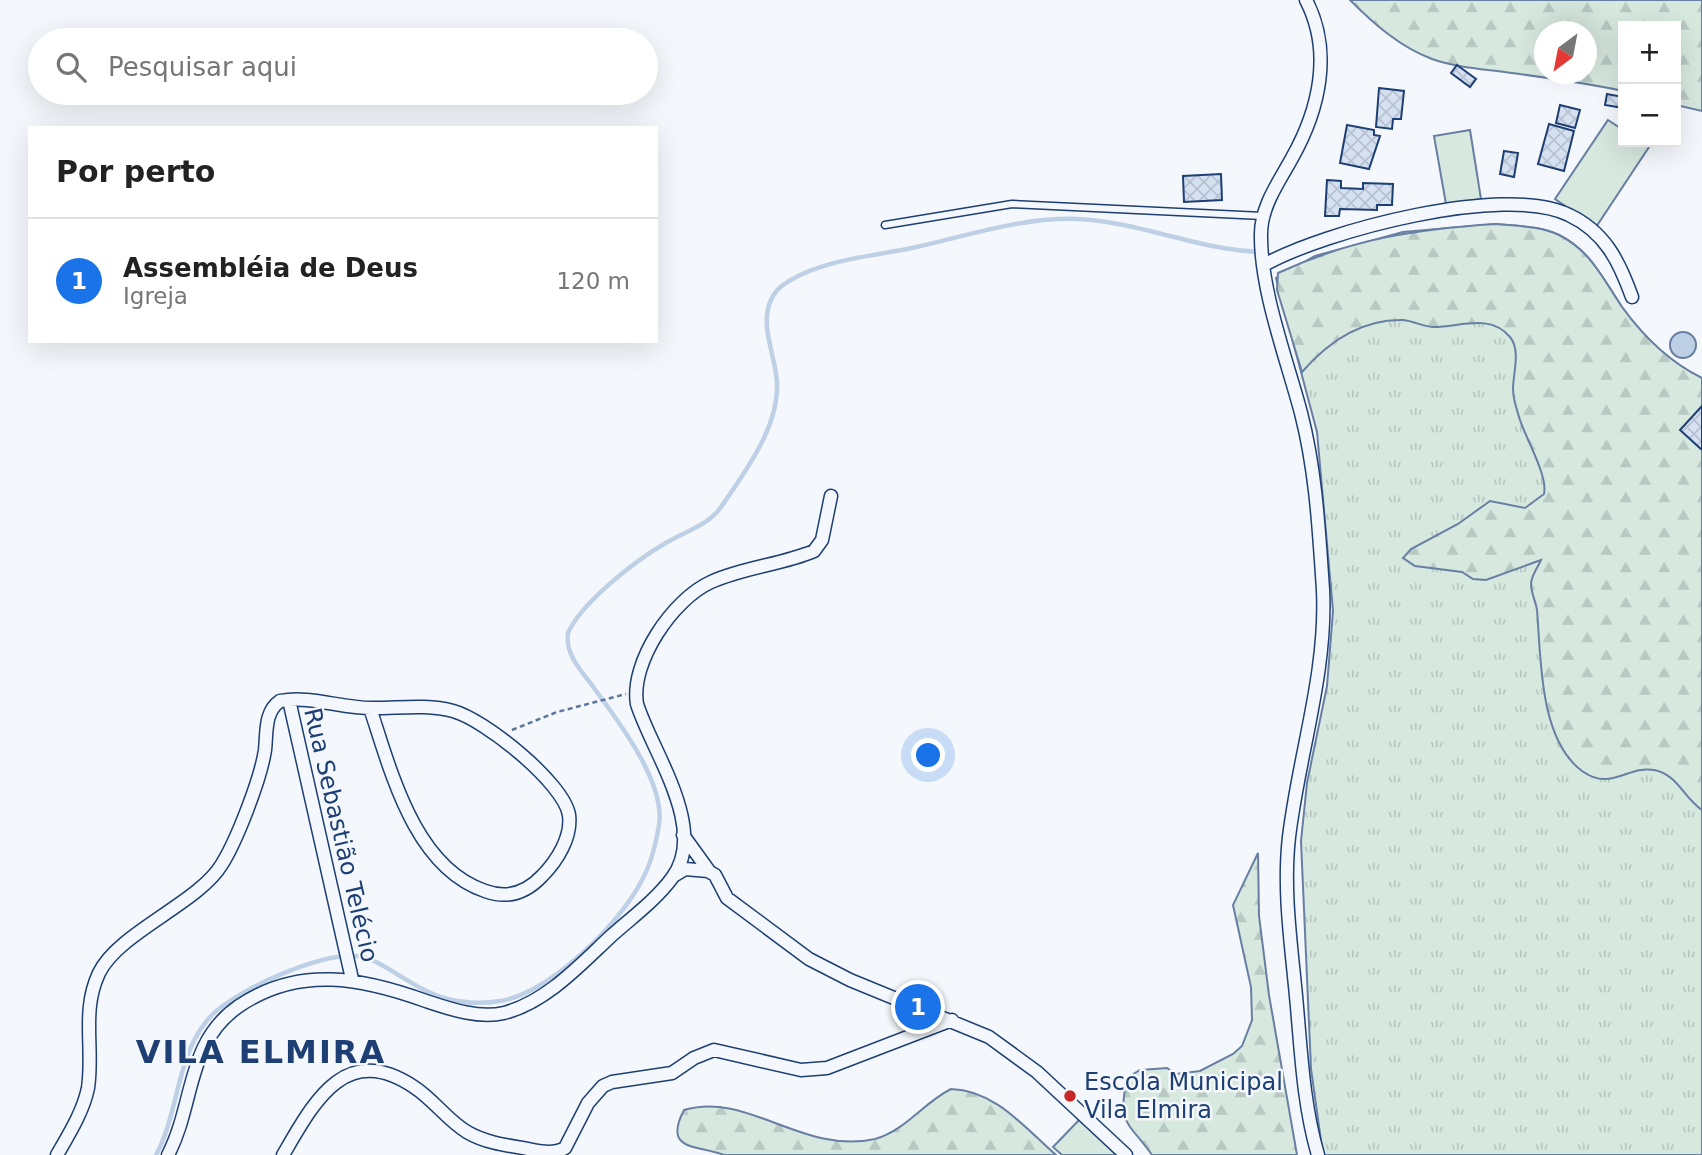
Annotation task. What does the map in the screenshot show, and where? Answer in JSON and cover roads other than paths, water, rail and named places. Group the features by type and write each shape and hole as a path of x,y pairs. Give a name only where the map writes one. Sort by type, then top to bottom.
{"street":[{"path":"1306,0 1311,11 1320,55 1319,91 1306,133 1263,216 1261,242 1267,288 1306,435 1320,533 1321,645 1286,868 1287,907 1308,1119 1318,1155"},
{"path":"1264,265 1281,256 1370,224 1452,210 1527,205 1554,208 1591,228 1616,255 1632,297"},
{"path":"168,1155 178,1133 200,1052 219,1022 250,999 292,983 314,978 352,979 460,1011 501,1014 532,1001 559,983 647,904 673,877 682,858 683,835 674,789 640,713 636,693 640,669 652,642 692,594 719,579 814,551 822,540 831,496"},
{"path":"57,1155 77,1118 87,1089 88,1008 101,969 114,954 215,874 229,852 261,770 269,713 276,704 289,700 370,708 421,706 452,711 476,721 497,736 554,788 568,812 566,839 554,862 532,886 517,894 499,894 478,888 454,872 429,845 403,801 370,708"},
{"name":"Rua Sebastião Telécio","path":"289,700 352,979"},
{"path":"683,835 695,854 715,875 727,898 809,959 861,985 952,1020 1007,1049 1126,1155"},
{"path":"673,877 689,869 702,869 715,875"},
{"path":"283,1155 322,1094 353,1071 377,1071 404,1081 424,1094 458,1126 482,1139 551,1152 565,1148 593,1096 612,1082 665,1075 714,1049 801,1070 827,1068 952,1020"}],"lane":[{"path":"885,225 1012,204 1263,216"}],"water":[{"path":"1683,332 1692,336 1696,345 1692,354 1683,358 1674,354 1670,345 1674,336"}],"waterway":[{"path":"156,1155 164,1138 192,1045 213,1014 241,994 303,966 342,956 358,956 377,963 424,990 448,999 487,1003 500,1001 520,995 561,971 601,936 632,898 648,867 659,825 655,790 637,751 574,661 569,648 568,633 584,609 624,572 652,551 716,514 750,464 766,432 776,400 776,373 767,320 771,300 781,287 802,274 833,263 912,248 994,228 1057,219 1101,221 1215,246 1261,252"}],"place":[{"name":"Assembléia de Deus","path":"918,1007"},
{"name":"Escola Municipal Vila Elmira","path":"1070,1096"}],"district":[{"name":"VILA ELMIRA","path":"261,1052"}]}
